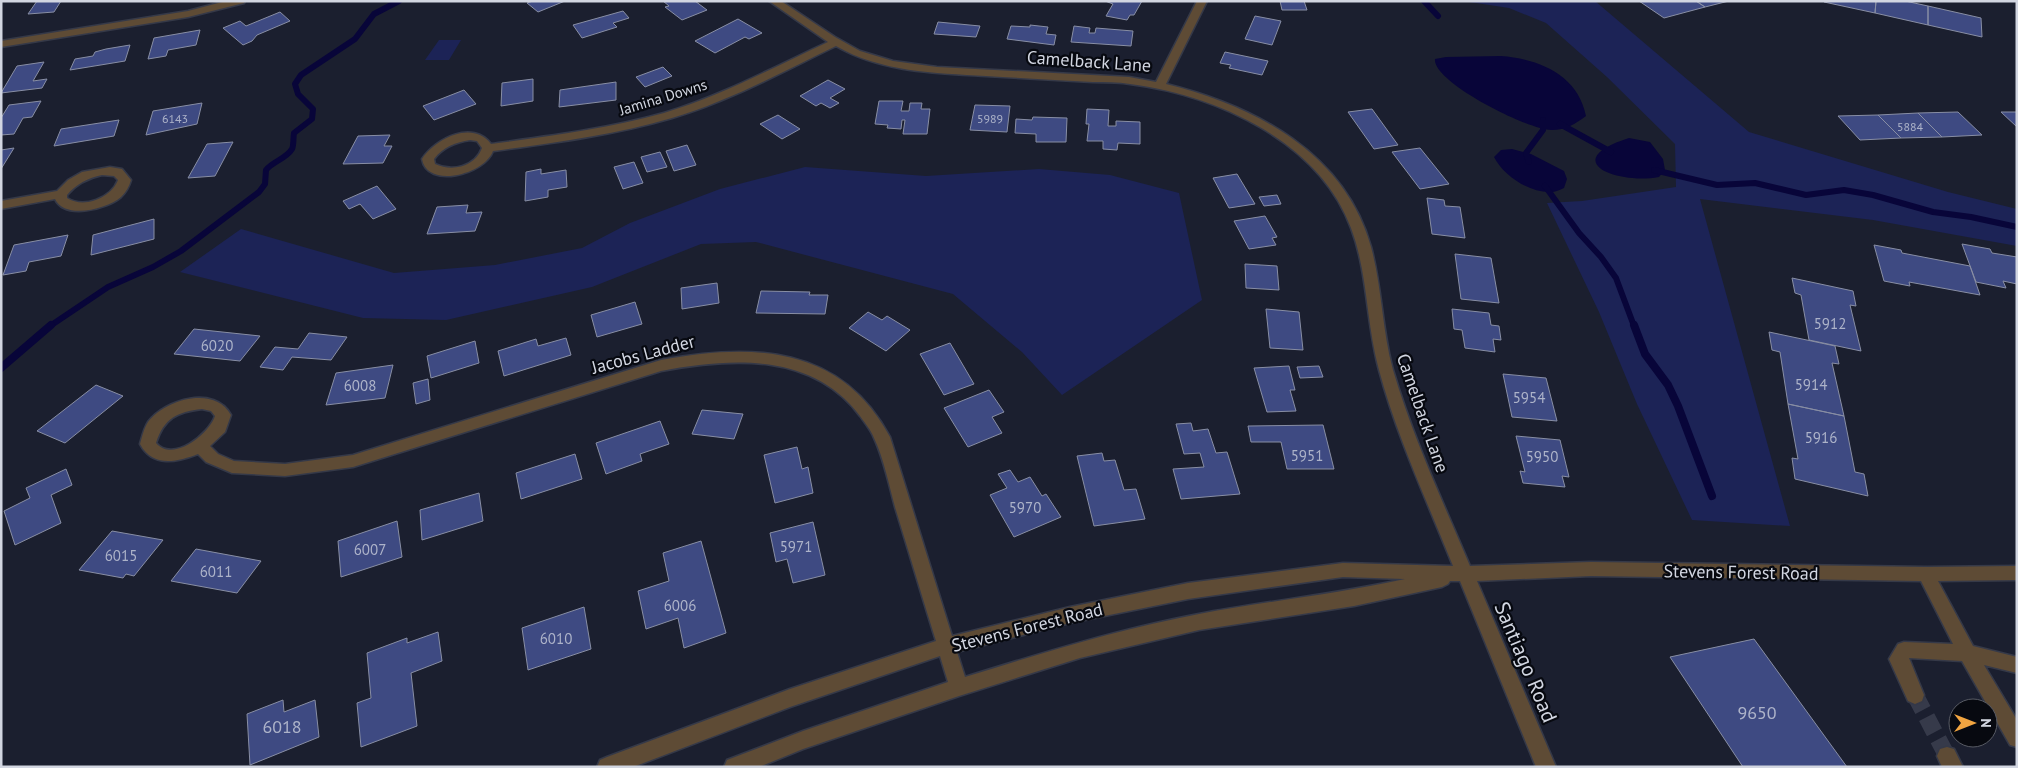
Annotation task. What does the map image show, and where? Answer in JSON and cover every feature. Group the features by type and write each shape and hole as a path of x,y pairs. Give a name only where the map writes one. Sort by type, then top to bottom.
{"street":[{"path":"1,44 188,14 240,1"},
{"name":"Camelback Lane","path":"774,1 836,42 865,56 892,64 911,67 1094,77 1160,85 1225,106 1269,128 1304,153 1337,189 1350,208 1362,234 1382,354 1391,386 1403,422 1465,574"},
{"path":"1160,85 1202,1"},
{"name":"Jamina Downs","path":"488,148 620,128 665,116 731,92 836,42"},
{"path":"463,137 475,137 484,141 488,148 486,155 481,161 466,169 454,172 435,170 430,165 428,159 430,153 442,143 463,137"},
{"path":"1,205 62,194"},
{"name":"Jacobs Ladder","path":"200,446 212,458 232,466 285,470 328,465 352,461 661,366 694,359 724,356 775,359 800,366 838,385 868,416 882,437 959,687"},
{"path":"207,402 214,404 221,410 223,417 220,428 213,437 200,446 183,454 171,456 157,454 148,444 148,436 154,425 169,412 182,406 207,402"},
{"name":"Stevens Forest Road","path":"607,767 790,698 947,646 1070,615 1197,590 1343,570 1465,574 1591,570 1926,574 2017,573"},
{"name":"Stevens Forest Road","path":"734,767 803,740 959,687 1080,650 1199,622 1354,598 1465,574"},
{"name":"Santiago Road","path":"1465,574 1546,767"},
{"path":"1926,574 1967,652 2017,738"},
{"path":"1915,695 1898,659 1904,650 1967,652 2017,665"}],"shaded area":[{"path":"1463,1 1595,1 1749,132 1948,192 2017,209 2017,246 1873,220 1700,199 1790,526 1692,520 1637,404 1599,312 1547,203 1582,201 1676,187 1675,144 1607,77 1546,23 1509,8"},
{"path":"439,40 461,40 449,60 425,60"},
{"path":"1501,56 1529,61 1555,72 1575,90 1582,102 1586,116 1570,126 1557,130 1524,123 1484,104 1465,92 1438,69 1435,59"},
{"path":"1629,138 1650,142 1663,159 1665,170 1659,177 1643,179 1626,178 1601,169 1596,163 1597,155 1608,147"},
{"path":"1512,149 1531,154 1564,171 1567,179 1564,188 1553,192 1541,191 1525,186 1510,176 1494,157 1501,150"},
{"path":"805,167 926,176 1039,169 1110,175 1179,193 1202,300 1062,395 1022,352 953,294 756,242 701,244 592,287 446,320 363,318 180,272 241,229 394,273 495,265 582,248 630,223 720,189"}],"building":[{"path":"37,1 61,1 54,12 28,14"},
{"path":"533,1 565,1 538,12 527,3"},
{"path":"663,1 695,1 707,10 682,20 665,7 669,6"},
{"path":"1105,1 1142,1 1134,15 1130,15 1127,20 1106,16 1113,4"},
{"path":"1280,1 1304,1 1307,10 1282,10"},
{"path":"1639,1 1696,1 1705,7 1664,18"},
{"path":"1696,1 1729,1 1705,7"},
{"path":"1824,1 1876,1 1875,13 1824,2"},
{"path":"1876,1 1905,1 1928,6 1928,25 1875,13"},
{"path":"1928,6 1981,18 1982,37 1928,25"},
{"path":"623,11 629,18 613,23 617,27 582,38 573,25"},
{"path":"280,12 290,21 257,35 252,41 243,45 223,28 240,21 246,26"},
{"path":"1255,16 1281,21 1272,45 1245,39"},
{"path":"738,19 762,33 749,39 745,37 715,53 695,41"},
{"path":"938,22 980,26 976,37 934,34"},
{"path":"1030,25 1048,27 1046,34 1056,35 1054,45 1007,39 1011,26 1030,27"},
{"path":"1074,26 1090,28 1089,33 1095,33 1096,28 1133,31 1131,46 1071,42"},
{"path":"200,30 196,45 168,50 166,56 148,59 154,38"},
{"path":"130,45 125,61 70,70 75,59 93,56 95,52 106,49"},
{"path":"1225,52 1268,61 1262,75 1229,68 1231,65 1220,63"},
{"path":"44,62 33,81 47,79 42,88 1,93 17,66"},
{"path":"663,67 672,76 645,87 636,77"},
{"path":"533,79 533,101 501,106 502,83"},
{"path":"828,80 845,89 830,98 839,103 830,108 821,103 816,106 800,96"},
{"path":"616,82 616,100 559,107 560,90"},
{"path":"464,90 476,104 434,120 423,106"},
{"path":"41,101 32,117 23,118 14,134 1,135 1,118 9,105"},
{"path":"879,101 903,101 901,111 909,111 910,103 922,103 921,109 930,109 927,134 903,134 905,120 902,120 901,129 887,128 888,125 875,124"},
{"path":"202,103 197,124 146,135 153,111"},
{"path":"975,105 1010,106 1007,132 970,130"},
{"path":"1087,109 1109,110 1108,126 1116,126 1116,121 1140,122 1140,144 1118,143 1117,150 1103,149 1103,141 1087,141 1089,124 1086,124"},
{"path":"1372,109 1398,145 1374,149 1348,112"},
{"path":"1958,112 1982,135 1942,137 1918,113"},
{"path":"2001,112 2017,112 2017,127"},
{"path":"1918,113 1942,137 1901,138 1878,115"},
{"path":"778,115 800,129 782,139 760,124"},
{"path":"1878,115 1901,138 1860,140 1838,116"},
{"path":"1033,117 1067,118 1066,142 1036,142 1036,134 1015,133 1016,119 1032,120"},
{"path":"119,120 114,136 54,146 61,129"},
{"path":"390,135 384,146 392,146 383,163 343,164 358,136"},
{"path":"233,142 215,176 188,178 207,144"},
{"path":"687,145 696,165 674,171 666,151"},
{"path":"14,148 1,169 1,150"},
{"path":"1420,148 1449,184 1420,189 1392,152"},
{"path":"660,152 667,167 647,172 641,157"},
{"path":"634,162 643,183 623,189 614,167"},
{"path":"541,169 541,174 566,170 567,187 548,190 548,197 525,201 526,172"},
{"path":"1237,174 1255,204 1229,208 1213,178"},
{"path":"377,186 396,209 373,219 360,204 349,209 343,201"},
{"path":"1277,195 1281,204 1264,206 1259,197"},
{"path":"1427,198 1444,200 1445,206 1460,207 1465,238 1432,234"},
{"path":"468,205 466,213 482,212 475,231 427,234 437,207"},
{"path":"1265,216 1277,237 1272,238 1276,245 1249,249 1234,221"},
{"path":"154,219 154,239 91,255 93,235"},
{"path":"68,235 61,256 29,262 26,271 3,275 14,245"},
{"path":"1962,244 1990,249 1992,253 2017,257 2017,284 2003,281 2006,288 1976,282"},
{"path":"1874,245 1901,250 1902,253 1970,266 1980,295 1909,282 1910,286 1884,281"},
{"path":"1455,254 1491,258 1499,303 1461,299"},
{"path":"1245,264 1277,266 1279,290 1246,288"},
{"path":"1792,278 1853,291 1856,306 1850,305 1861,351 1809,340 1801,295 1795,293"},
{"path":"717,283 719,303 682,309 681,288"},
{"path":"761,291 810,292 809,295 828,295 825,314 756,313"},
{"path":"635,302 642,324 597,337 591,315"},
{"path":"1266,309 1299,312 1303,350 1270,348"},
{"path":"1452,309 1489,313 1491,325 1499,326 1501,340 1493,339 1495,352 1465,348 1462,330 1454,329"},
{"path":"868,312 882,320 887,316 910,330 886,351 849,328"},
{"path":"194,329 260,336 240,361 174,354"},
{"path":"1769,332 1835,346 1839,364 1832,363 1844,416 1788,404 1780,352 1772,350"},
{"path":"309,333 347,337 331,360 292,357 283,370 260,367 275,347 298,349"},
{"path":"566,338 571,355 504,376 498,351 536,339 538,346"},
{"path":"475,341 479,363 431,378 427,356"},
{"path":"950,343 974,384 944,395 920,354"},
{"path":"393,365 385,398 326,405 336,373"},
{"path":"1289,366 1295,390 1290,390 1296,411 1267,412 1254,368"},
{"path":"1319,366 1323,377 1300,378 1297,367"},
{"path":"1503,374 1546,378 1557,421 1512,417"},
{"path":"428,379 430,400 416,404 413,383"},
{"path":"96,385 123,396 65,443 37,431"},
{"path":"989,390 1004,412 992,417 1002,433 968,447 944,408"},
{"path":"1788,404 1844,416 1855,472 1864,474 1868,496 1795,479 1792,458 1798,459"},
{"path":"702,410 743,414 734,439 692,434"},
{"path":"660,421 669,444 640,454 642,461 606,474 596,443"},
{"path":"1191,423 1193,431 1208,429 1216,453 1227,452 1240,494 1181,499 1173,469 1204,467 1200,453 1184,454 1176,424"},
{"path":"1323,425 1334,469 1287,469 1281,442 1251,442 1248,426"},
{"path":"1516,436 1560,440 1569,477 1562,476 1565,487 1523,483 1520,471 1525,472"},
{"path":"797,447 802,469 808,467 813,493 775,503 764,455"},
{"path":"1102,453 1104,461 1115,460 1124,490 1136,489 1145,519 1094,526 1077,456"},
{"path":"575,454 582,479 521,499 516,473"},
{"path":"66,469 72,485 51,495 61,523 15,545 4,511 30,498 26,488"},
{"path":"1010,470 1018,482 1030,477 1042,496 1046,494 1061,517 1014,537 990,495 1007,488 998,474"},
{"path":"479,493 483,521 422,540 420,510"},
{"path":"397,521 402,557 341,577 338,541"},
{"path":"813,522 825,575 793,583 787,559 776,562 770,533"},
{"path":"112,531 163,540 134,576 126,574 123,578 79,570"},
{"path":"701,541 726,633 684,648 678,618 646,629 638,591 669,581 663,553"},
{"path":"196,549 261,561 237,593 171,581"},
{"path":"584,607 591,649 528,670 522,628"},
{"path":"438,632 442,661 411,673 417,726 361,747 357,703 371,698 367,653 407,638 407,643"},
{"path":"1754,639 1847,767 1743,767 1670,657"},
{"path":"283,700 284,712 315,700 319,737 250,765 247,714"}],"waterway":[{"path":"50,326 108,287 153,267 181,251 259,192 265,184 266,170 289,152 293,147 294,133 312,119 313,109 298,94 295,84 301,75 355,39 374,14 399,1"},
{"path":"1424,1 1438,16"},
{"path":"1529,162 1526,153 1543,130 1543,120"},
{"path":"1560,124 1611,152"},
{"path":"1654,170 1717,185 1755,183 1806,195 1844,190 1873,195 1933,212 1971,217 2017,227"},
{"path":"1545,186 1579,233 1601,257 1616,278 1634,326"},
{"path":"1,368 51,325"},
{"path":"1634,325 1645,354 1668,385 1678,406 1712,496"}],"tunnel":[{"path":"1915,695 1947,756"}]}
